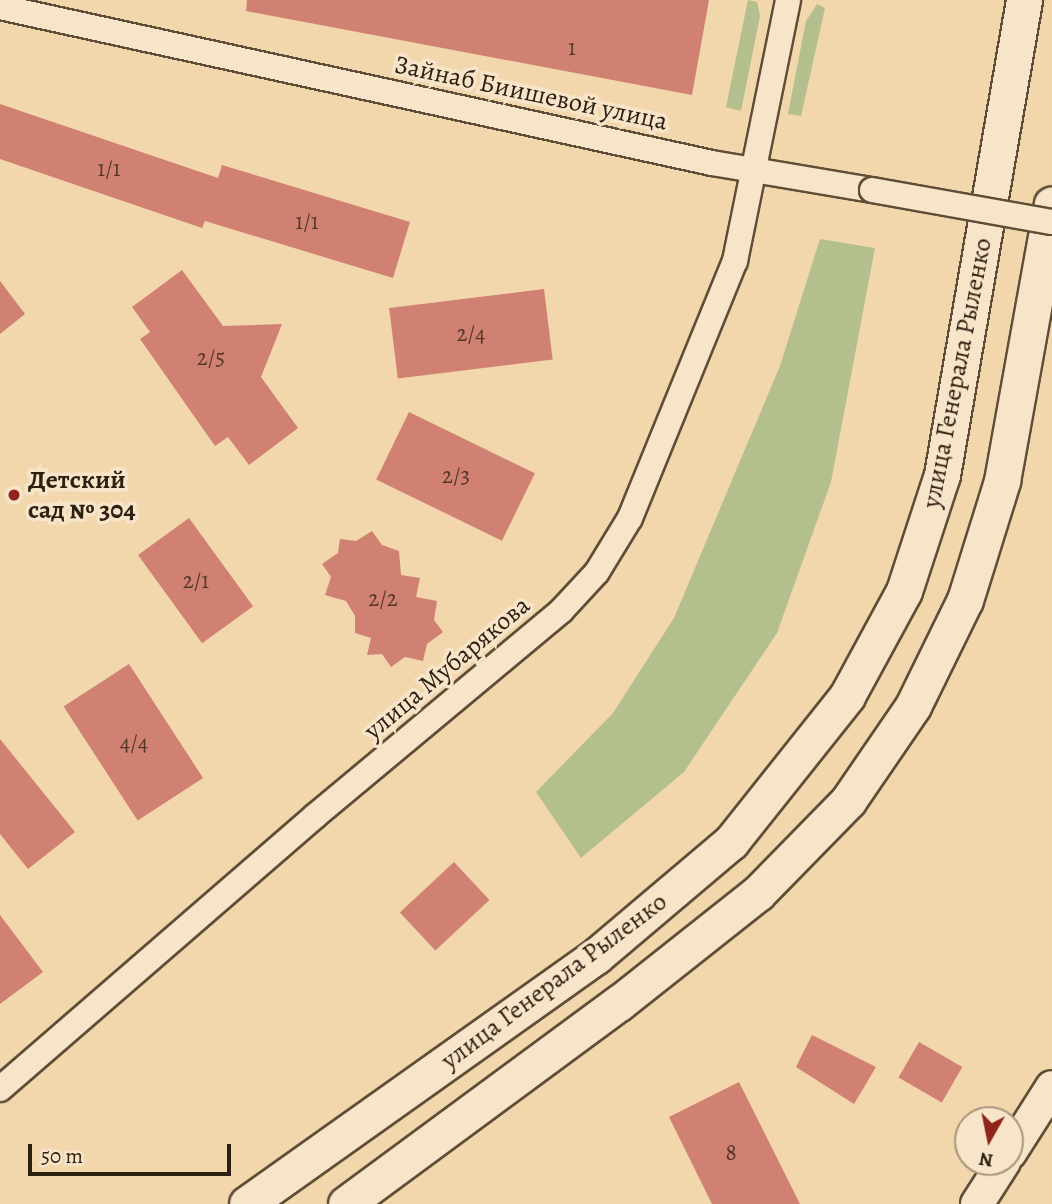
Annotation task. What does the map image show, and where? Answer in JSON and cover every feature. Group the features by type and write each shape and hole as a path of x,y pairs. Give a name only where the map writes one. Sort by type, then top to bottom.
{"main road":[{"name":"улица Генерала Рыленко","path":"247,1204 596,956 731,842 847,696 904,591 942,475 1024,0"},
{"name":"улица Генерала Рыленко","path":"346,1204 619,1003 758,892 848,801 914,706 965,600 1002,481 1052,204"}],"street":[{"name":"улица Мубарякова","path":"0,1089 315,816 561,611 597,572 630,518 736,261 788,0"},
{"name":"Зайнаб Биишевой улица","path":"0,7 754,169 1052,222"},
{"path":"1024,1131 1052,1087"},
{"path":"977,1204 995,1176"}],"green space":[{"path":"748,0 757,2 760,16 741,111 726,107"},
{"path":"817,4 825,8 801,116 788,114 806,21"},
{"path":"820,239 875,248 831,482 777,633 684,772 581,858 536,792 613,713 674,618 780,366"}],"building":[{"path":"247,0 709,0 692,95 246,11"},
{"path":"0,104 218,178 222,165 410,222 393,278 205,221 202,228 0,159"},
{"path":"182,270 223,326 282,324 261,377 298,428 249,465 228,437 215,446 140,339 150,332 132,307"},
{"path":"0,281 25,314 0,334"},
{"path":"544,289 553,359 398,378 389,308"},
{"path":"409,412 535,473 502,541 376,479"},
{"path":"189,518 253,606 202,643 138,555"},
{"path":"372,531 382,545 399,551 401,575 420,578 416,597 437,601 434,620 443,632 427,644 423,661 405,657 391,667 382,654 367,655 371,638 355,633 355,616 346,601 325,595 331,577 322,564 338,553 340,539 356,541"},
{"path":"129,664 203,778 138,821 64,706"},
{"path":"0,739 75,832 28,869 0,834"},
{"path":"454,862 489,900 435,950 400,912"},
{"path":"0,915 43,972 0,1004"},
{"path":"812,1035 876,1067 854,1104 796,1067"},
{"path":"919,1042 962,1067 942,1103 898,1078"},
{"path":"739,1082 800,1204 712,1204 669,1117"}],"place":[{"name":"Детский сад № 304","path":"14,495"}]}
